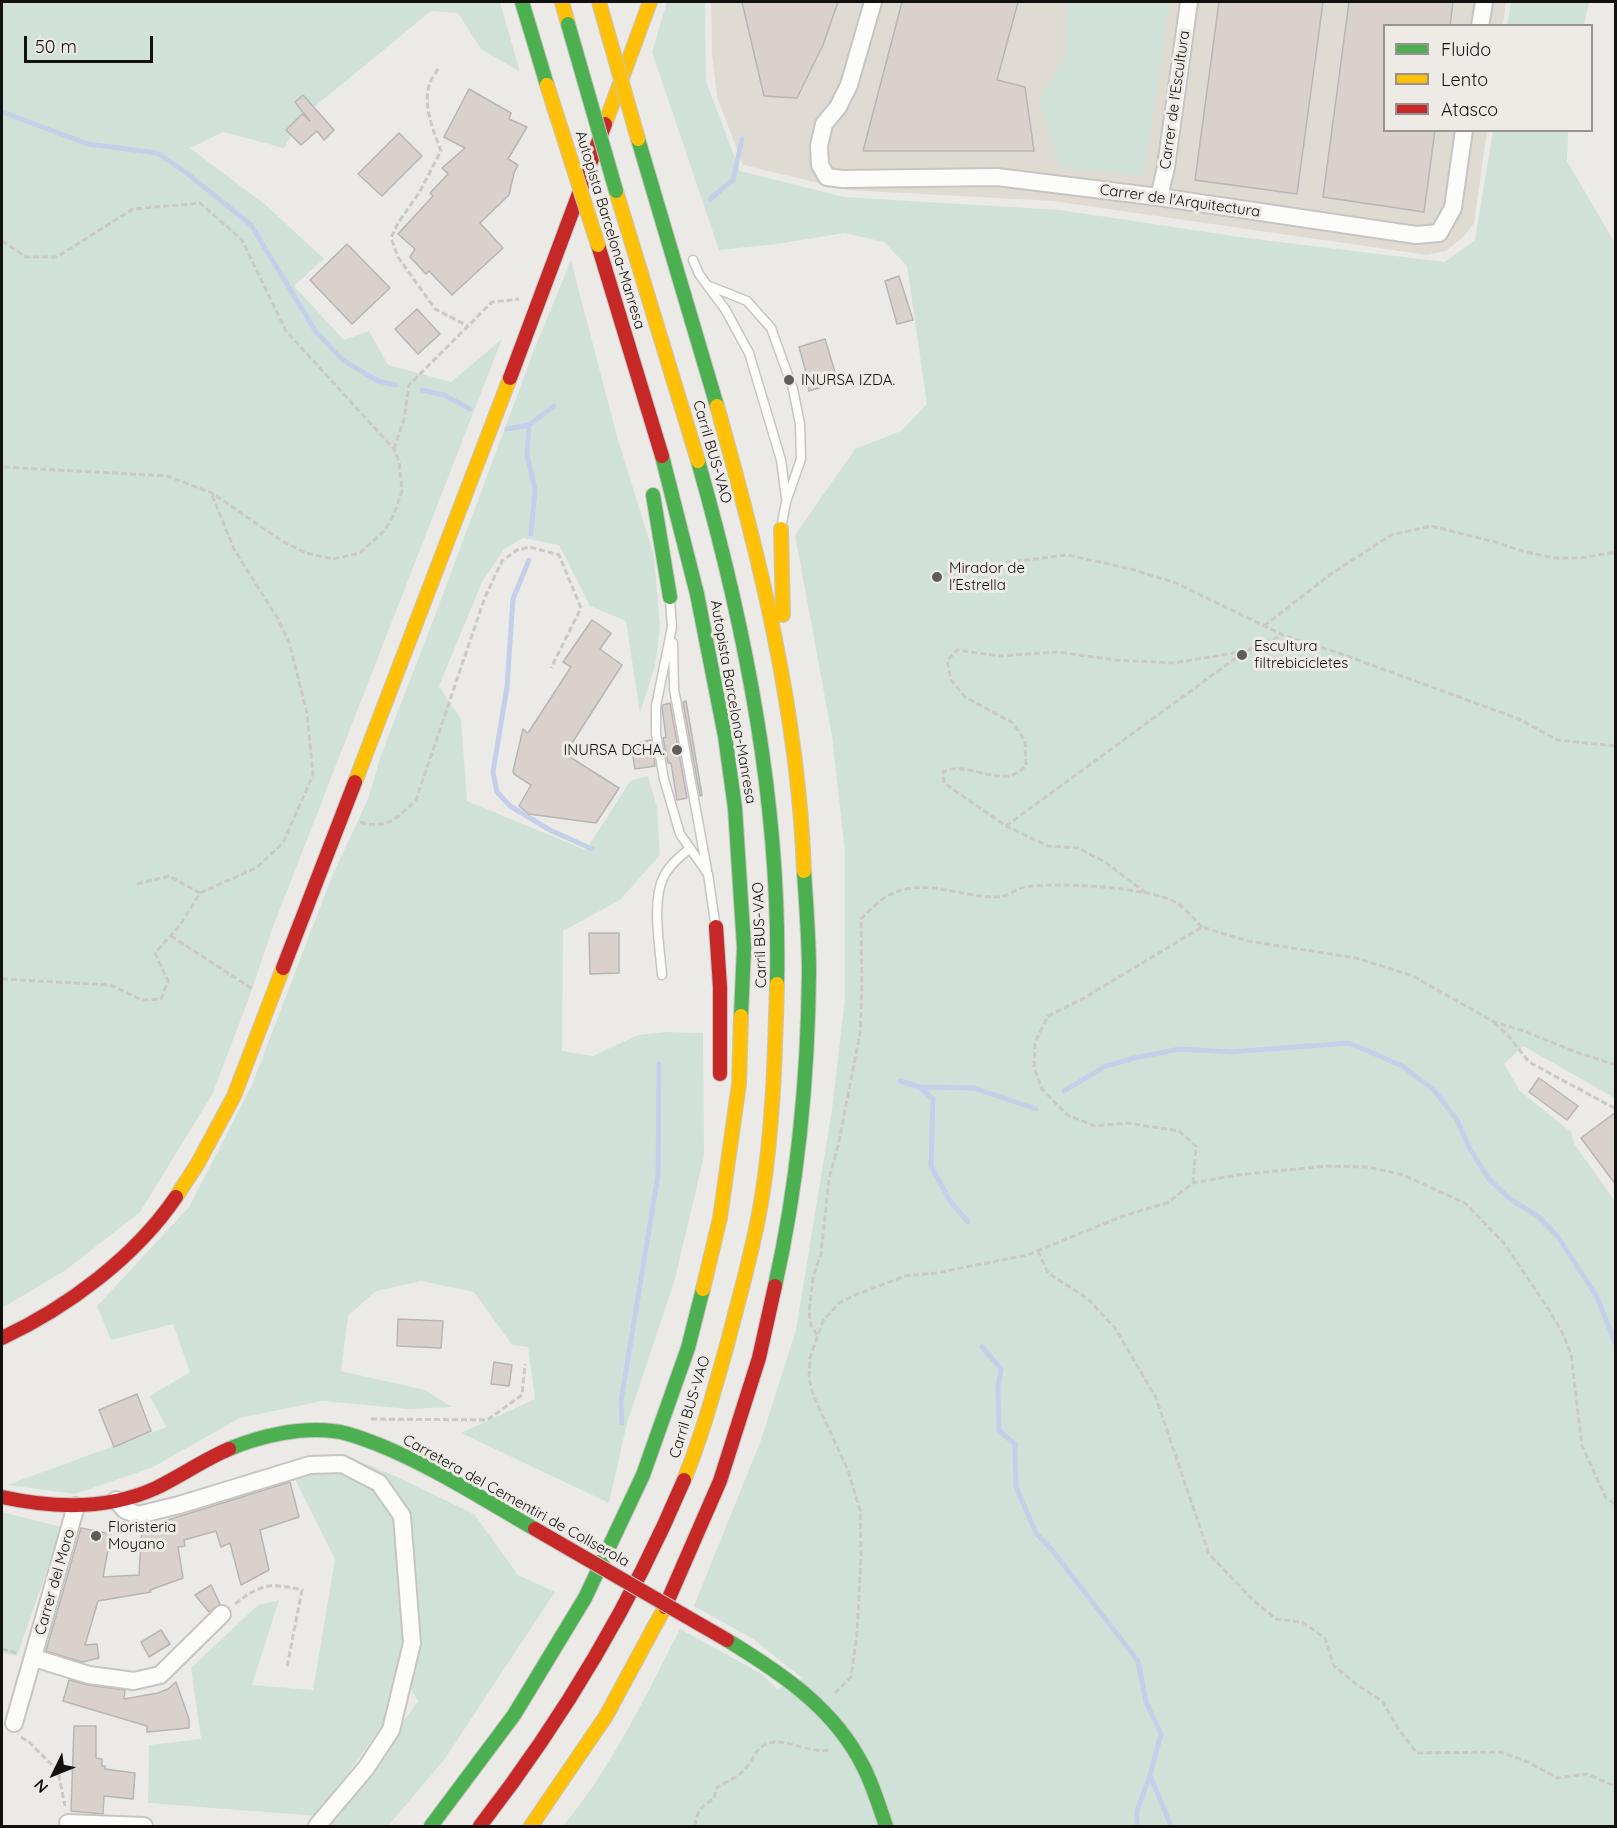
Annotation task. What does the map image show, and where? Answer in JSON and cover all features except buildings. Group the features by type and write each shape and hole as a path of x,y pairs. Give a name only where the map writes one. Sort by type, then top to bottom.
{"main road":[{"name":"Autopista Barcelona-Manresa","path":"431,1827 515,1714 561,1641 640,1488 671,1405 718,1240 738,1111 744,1024 744,937 737,828 723,721 688,551 628,343 522,2"},
{"name":"Carril BUS-VAO","path":"480,1827 534,1755 573,1695 622,1611 690,1466 741,1294 758,1212 776,1049 778,926 772,844 762,752 731,590 687,421 616,191 562,2"},
{"path":"531,1827 559,1789 607,1714 644,1650 701,1531 732,1451 758,1368 779,1283 795,1197 810,1023 808,898 797,768 779,658 745,507 599,2"},
{"path":"2,1338 50,1312 121,1260 147,1234 205,1153 234,1096 538,304 650,2"},
{"path":"608,34 647,126"},
{"path":"628,343 641,434"},
{"path":"649,477 665,557 670,597"},
{"path":"779,658 784,599 781,529"},
{"path":"716,927 722,1052 719,1085"},
{"path":"718,1140 718,1240"},
{"name":"Carretera del Cementiri de Collserola","path":"2,1497 76,1506 116,1500 148,1491 219,1453 249,1441 284,1433 317,1430 339,1432 388,1449 535,1529 777,1670 819,1704 848,1739 874,1790 885,1827"}],"street":[{"name":"Carrer de l'Arquitectura","path":"873,2 849,85 838,107 824,124 819,146 820,165 827,177 842,179 997,177 1159,197 1416,235 1439,233 1453,208 1464,132"},
{"name":"Carrer de l'Escultura","path":"1159,197 1166,167 1189,2"},
{"path":"1480,24 1484,2"},
{"path":"116,1500 125,1510 138,1515 179,1505 310,1465 342,1464 379,1483 402,1516 412,1643 391,1730 366,1768 317,1827"},
{"name":"Carrer del Moro","path":"14,1723 76,1506"},
{"path":"34,1658 89,1675 134,1681 160,1675 222,1614"},
{"path":"68,1823 144,1827"}],"lane":[{"path":"692,255 699,274 725,309 749,353 781,460 786,502"},
{"path":"707,285 747,301 771,328 793,389 800,424 801,459 786,502 781,529"},
{"path":"670,597 674,689 716,927"},
{"path":"672,627 656,706 656,734 664,779 680,834 708,874"},
{"path":"662,975 659,887 671,865 690,848"}],"path":[{"path":"438,69 429,85 428,101 432,127 441,151 419,193 391,238 398,257 435,309 468,326"},
{"path":"2,241 26,257 57,257 133,209 200,204 242,240 286,331 394,449 399,461 402,491 394,514 384,530 360,554 333,559 306,553 282,541 212,494 167,476 2,467"},
{"path":"394,449 404,419 410,385 468,326 492,302 523,299 538,304"},
{"path":"2,979 110,985 142,1000 161,999 168,981 155,953 180,925 200,893 256,868 283,843 313,775 307,713 289,642 278,619 234,549 212,494"},
{"path":"1263,626 1331,574 1390,536 1431,526 1555,558 1581,558 1616,552"},
{"path":"344,810 361,823 379,826 398,817 416,800 485,597 502,561 517,550 530,547 559,555 581,608 551,668"},
{"path":"936,577 967,567 1068,555 1131,569 1176,582 1284,635 1519,719 1557,740 1616,746"},
{"path":"1006,826 1246,651 1284,635"},
{"path":"1146,893 1105,862 1078,848 1048,846 1006,826 944,783 943,772 949,769 960,769 984,775 1011,776 1026,766 1025,741 1013,723 965,697 951,680 947,661 957,650 999,656 1057,652 1116,660 1173,663 1246,651"},
{"path":"137,884 170,876 200,893"},
{"path":"817,1335 810,1325 809,1312 813,1276 821,1254 829,1179 838,1146 860,1034 861,919 887,896 911,886 999,898 1024,887 1047,886 1110,888 1146,893 1173,900 1202,927 1248,941 1356,958 1413,976 1494,1022 1616,1065"},
{"path":"1193,1183 1196,1146 1179,1131 1127,1123 1095,1126 1067,1115 1042,1089 1034,1068 1035,1042 1048,1016 1084,998 1202,927"},
{"path":"170,936 260,994"},
{"path":"1494,1022 1528,1062 1616,1109"},
{"path":"819,1704 831,1698 851,1677 857,1634 861,1555 860,1510 857,1498 848,1470 814,1397 809,1379 810,1358 823,1321 839,1303 875,1287 905,1276 936,1273 1027,1255 1123,1216 1167,1203 1193,1183 1237,1175 1326,1166 1368,1167 1423,1182 1465,1203 1504,1243 1549,1310 1571,1354 1582,1446 1606,1498 1616,1505"},
{"path":"1038,1251 1048,1273 1088,1299 1115,1328 1156,1398 1209,1554 1253,1600 1276,1619 1302,1622 1325,1638 1334,1666 1382,1701 1399,1730 1417,1753 1500,1752 1528,1762 1557,1778 1587,1774 1616,1789"},
{"path":"365,1419 487,1420 522,1395 525,1364"},
{"path":"222,1614 252,1590 275,1584 302,1590 287,1667"},
{"path":"14,1723 16,1733 29,1742 58,1771 68,1823"},
{"path":"695,1827 698,1813 705,1804 714,1799 717,1787 744,1771 752,1761 755,1751 770,1742 819,1752 833,1749 848,1739"}],"shaded area":[{"path":"711,2 1506,2 1503,24 1383,24 1383,132 1487,132 1474,223 1464,236 1446,251 1427,255 1053,201 848,190 743,165 717,97 712,54"}],"green space":[{"path":"2,2 500,2 520,72 481,49 458,13 431,11 302,117 284,148 223,132 190,148 267,206 324,259 294,286 344,340 369,331 388,365 451,382 502,339 273,927 212,1095 140,1212 66,1270 2,1308"},
{"path":"667,2 705,2 706,81 740,171 844,197 1060,210 1247,238 1445,262 1475,240 1493,132 1568,132 1567,161 1615,243 1615,1098 1523,1046 1504,1064 1520,1091 1571,1132 1575,1145 1615,1201 1615,1826 563,1826 612,1756 641,1706 680,1629 762,1674 777,1689 802,1678 753,1639 694,1606 761,1440 796,1330 832,1109 845,998 845,852 832,736 795,535 855,449 901,431 927,404 907,266 884,242 845,233 777,244 719,250 652,52"},
{"path":"1067,2 1170,2 1144,176 1061,167 1039,100 1066,53"},
{"path":"1511,2 1589,2 1584,24 1507,24"},
{"path":"571,260 616,433 654,556 660,627 655,666 640,713 626,621 590,606 559,545 523,538 504,549 482,582 439,686 461,719 467,801 586,850 630,781 648,776 657,807 660,855 620,900 563,931 562,1051 593,1056 638,1035 666,1032 703,1033 704,1156 675,1279 627,1423 609,1503 461,1433 535,1399 528,1347 512,1345 474,1292 421,1281 376,1291 348,1316 341,1371 425,1390 452,1407 409,1409 322,1401 240,1418 151,1468 75,1494 7,1485 166,1427 150,1396 190,1372 173,1324 111,1340 97,1306 189,1207 251,1087 333,874 368,799 381,755 534,350"},
{"path":"343,1455 393,1475 474,1514 518,1575 555,1592 444,1760 388,1826 328,1826 418,1701 410,1687 317,1816 148,1803 149,1745 201,1739 191,1668 258,1605 279,1600 252,1685 313,1690 335,1559 294,1477"},
{"path":"2,1512 62,1527 17,1656 2,1653"}],"waterway":[{"path":"2,112 88,144 157,153 188,174 251,225 316,332 344,361 378,381 396,385"},
{"path":"710,199 733,180 742,139"},
{"path":"422,390 444,395 470,409"},
{"path":"507,429 529,425 554,406"},
{"path":"529,425 527,455 535,489 531,534"},
{"path":"529,560 513,599 507,687 493,772 497,792 510,806 550,830 592,849"},
{"path":"1064,1091 1106,1066 1180,1049 1231,1052 1348,1043 1402,1066 1434,1090 1457,1120 1470,1149 1488,1178 1510,1199 1538,1216 1558,1237 1597,1297 1616,1345"},
{"path":"622,1423 621,1401 658,1175 659,1064"},
{"path":"900,1081 919,1087 974,1088 1036,1109"},
{"path":"919,1087 933,1099 931,1166 950,1201 968,1222"},
{"path":"982,1347 1001,1369 998,1387 999,1431 1015,1444 1016,1487 1036,1533 1052,1550 1138,1661 1146,1702 1161,1734 1150,1775 1171,1826"},
{"path":"1137,1826 1137,1811 1150,1775"}],"traffic: fast":[{"path":"522,2 547,85"},
{"path":"568,24 616,191"},
{"path":"638,139 717,406"},
{"path":"662,456 697,594 725,736 735,808 744,947 741,1016"},
{"path":"698,461 731,589 757,720 773,851 777,918 777,984"},
{"path":"653,495 670,597"},
{"path":"775,1286 796,1169 804,1090 809,972 804,871"},
{"path":"431,1826 514,1715 585,1598 643,1475 688,1348 703,1289"},
{"path":"229,1449 254,1440 307,1430 344,1433 418,1462 535,1529"},
{"path":"727,1640 786,1679 837,1726 867,1773 886,1826"}],"traffic: slow":[{"path":"562,2 568,24"},
{"path":"599,2 638,139"},
{"path":"605,124 650,2"},
{"path":"547,85 598,245"},
{"path":"616,191 698,461"},
{"path":"355,782 510,378"},
{"path":"717,406 762,578 785,694 794,753 804,871"},
{"path":"781,529 783,615"},
{"path":"176,1197 198,1163 234,1096 283,968"},
{"path":"684,1480 717,1379 758,1221 771,1121 777,984"},
{"path":"703,1289 720,1218 739,1084 741,1016"},
{"path":"531,1826 606,1716 665,1607"}],"traffic: jam":[{"path":"510,378 605,124"},
{"path":"598,245 662,456"},
{"path":"283,968 355,782"},
{"path":"716,927 720,987 720,1074"},
{"path":"2,1338 27,1326 75,1296 98,1278 141,1240 176,1197"},
{"path":"665,1607 720,1481 759,1358 775,1286"},
{"path":"2,1497 60,1505 119,1500 156,1488 229,1449"},
{"path":"480,1826 539,1744 593,1660 641,1572 684,1480"},
{"path":"535,1529 727,1640"}],"place":[{"name":"INURSA IZDA.","path":"789,380"},
{"name":"Mirador de l'Estrella","path":"937,577"},
{"name":"Escultura filtrebicicletes","path":"1242,655"},
{"name":"INURSA DCHA.","path":"677,750"},
{"name":"Floristeria Moyano","path":"96,1536"}]}
